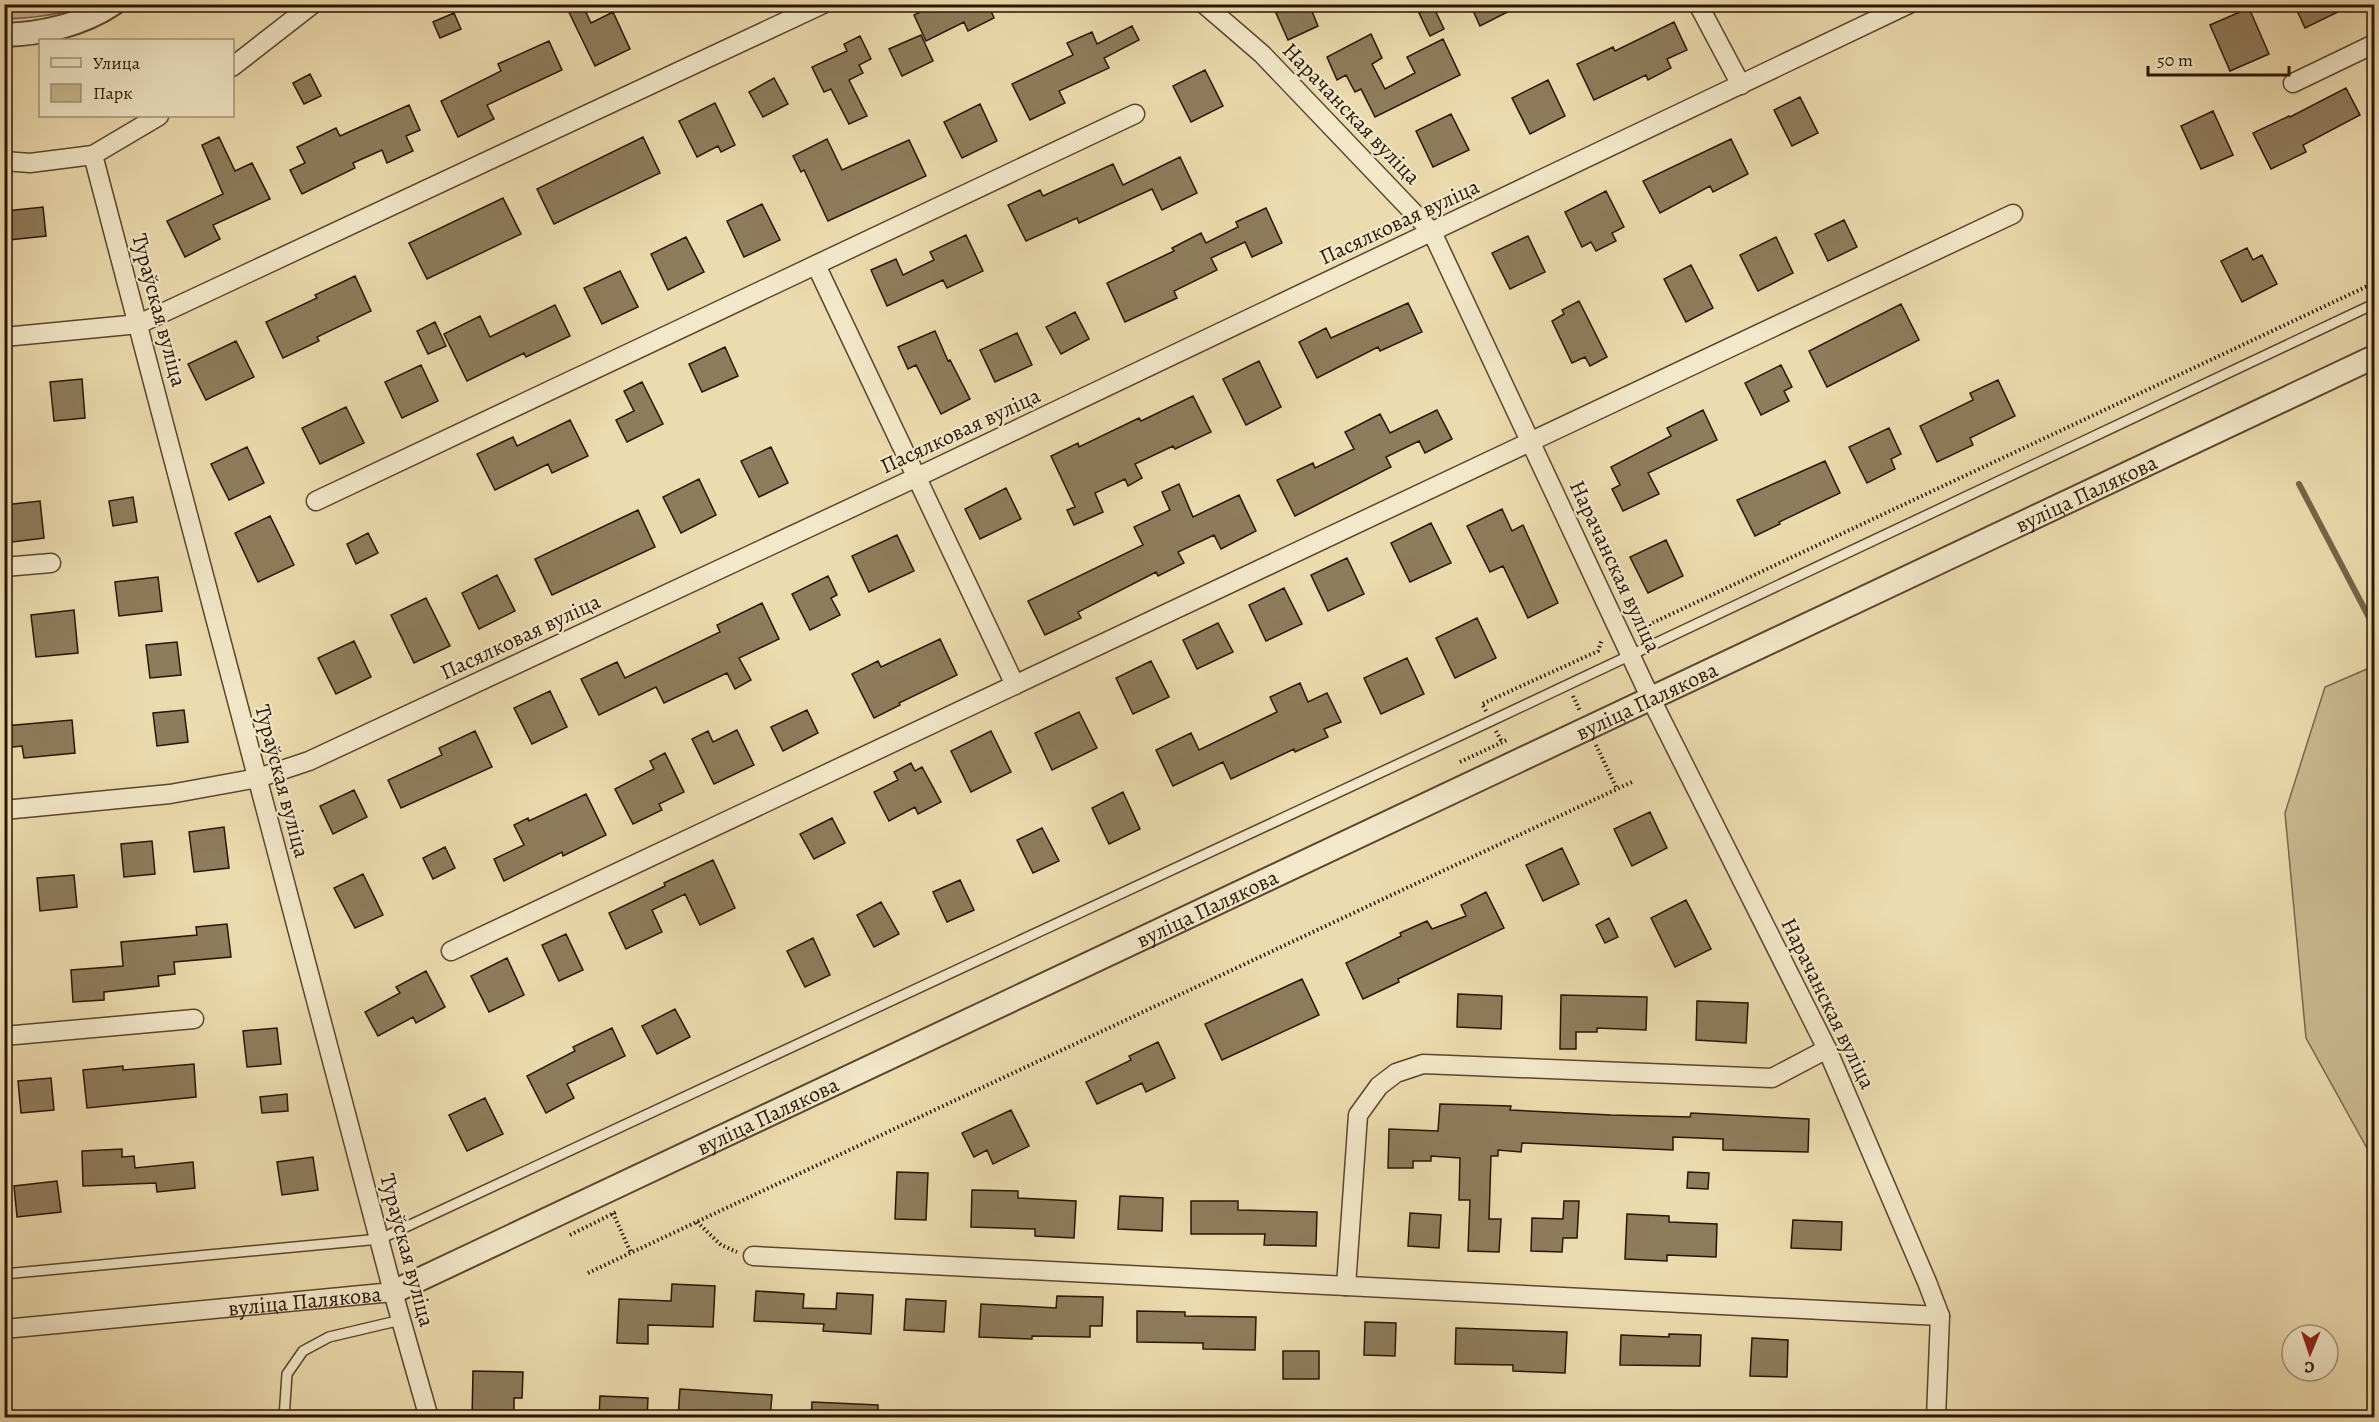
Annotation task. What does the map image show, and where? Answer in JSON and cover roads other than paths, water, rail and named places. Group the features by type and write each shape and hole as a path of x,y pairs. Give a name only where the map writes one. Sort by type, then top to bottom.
{"street":[{"path":"4,35 30,34 69,24 99,14 113,4"},
{"path":"234,65 313,4"},
{"path":"4,337 140,324 823,4"},
{"name":"Нарачанская вуліца","path":"1204,4 1262,54 1432,232 1651,699 1827,1048 1940,1316 1936,1418"},
{"path":"1698,4 1741,85"},
{"name":"Пасялковая вуліца","path":"4,810 170,794 258,778 309,761 915,478 1909,4"},
{"path":"2293,83 2374,44"},
{"path":"316,501 1135,114"},
{"path":"4,161 30,163 93,155 157,117"},
{"name":"Тураўская вуліца","path":"93,155 140,324 393,1292 429,1418"},
{"path":"452,951 2013,214"},
{"path":"816,265 1015,686"},
{"name":"вуліца Палякова","path":"4,1329 393,1292 2374,357"},
{"path":"4,567 51,563"},
{"path":"4,1036 194,1018"},
{"path":"1346,1286 1358,1115 1379,1086 1396,1073 1423,1064 1772,1078 1827,1048"},
{"path":"753,1256 1940,1316"}],"lane":[{"path":"4,1274 380,1239 2374,304"},
{"path":"284,1418 287,1374 303,1352 329,1337 401,1320"}],"waterway":[{"path":"2299,484 2374,627"}]}
